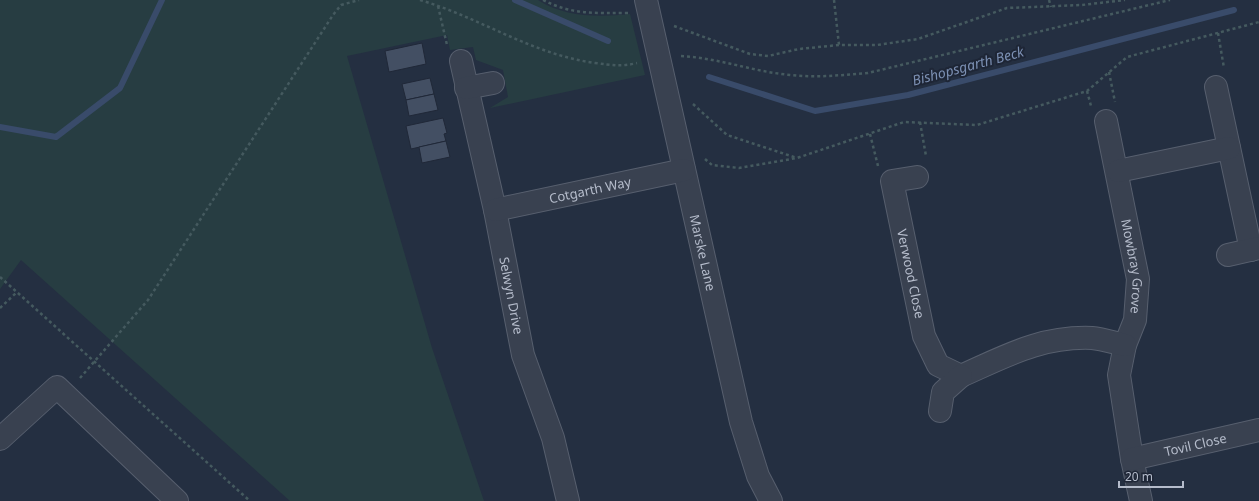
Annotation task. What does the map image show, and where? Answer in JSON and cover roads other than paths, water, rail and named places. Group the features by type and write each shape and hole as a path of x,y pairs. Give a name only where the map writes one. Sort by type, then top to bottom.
{"street":[{"name":"Marske Lane","path":"648,9 741,422 758,476 771,501"},
{"name":"Selwyn Drive","path":"455,57 466,88 495,210 523,355 553,438 568,501"},
{"path":"1221,79 1229,148 1255,249 1228,255"},
{"path":"466,88 493,82"},
{"name":"Mowbray Grove","path":"1111,112 1118,171 1138,279 1135,320 1126,345 1119,375 1132,459 1141,501"},
{"path":"1118,171 1229,148"},
{"name":"Cotgarth Way","path":"495,210 684,170"},
{"name":"Verwood Close","path":"917,177 892,181 924,336 938,365 961,376"},
{"path":"940,411 943,392 961,376 1026,347 1061,339 1093,338 1126,345"},
{"path":"0,439 57,387 177,501"},
{"name":"Tovil Close","path":"1132,459 1259,430"}],"waterway":[{"name":"Bishopsgarth Beck","path":"0,127 56,137 120,88 162,0"},
{"name":"Bishopsgarth Beck","path":"515,0 608,41"},
{"name":"Bishopsgarth Beck","path":"709,77 815,111 908,95 1234,10"}]}
